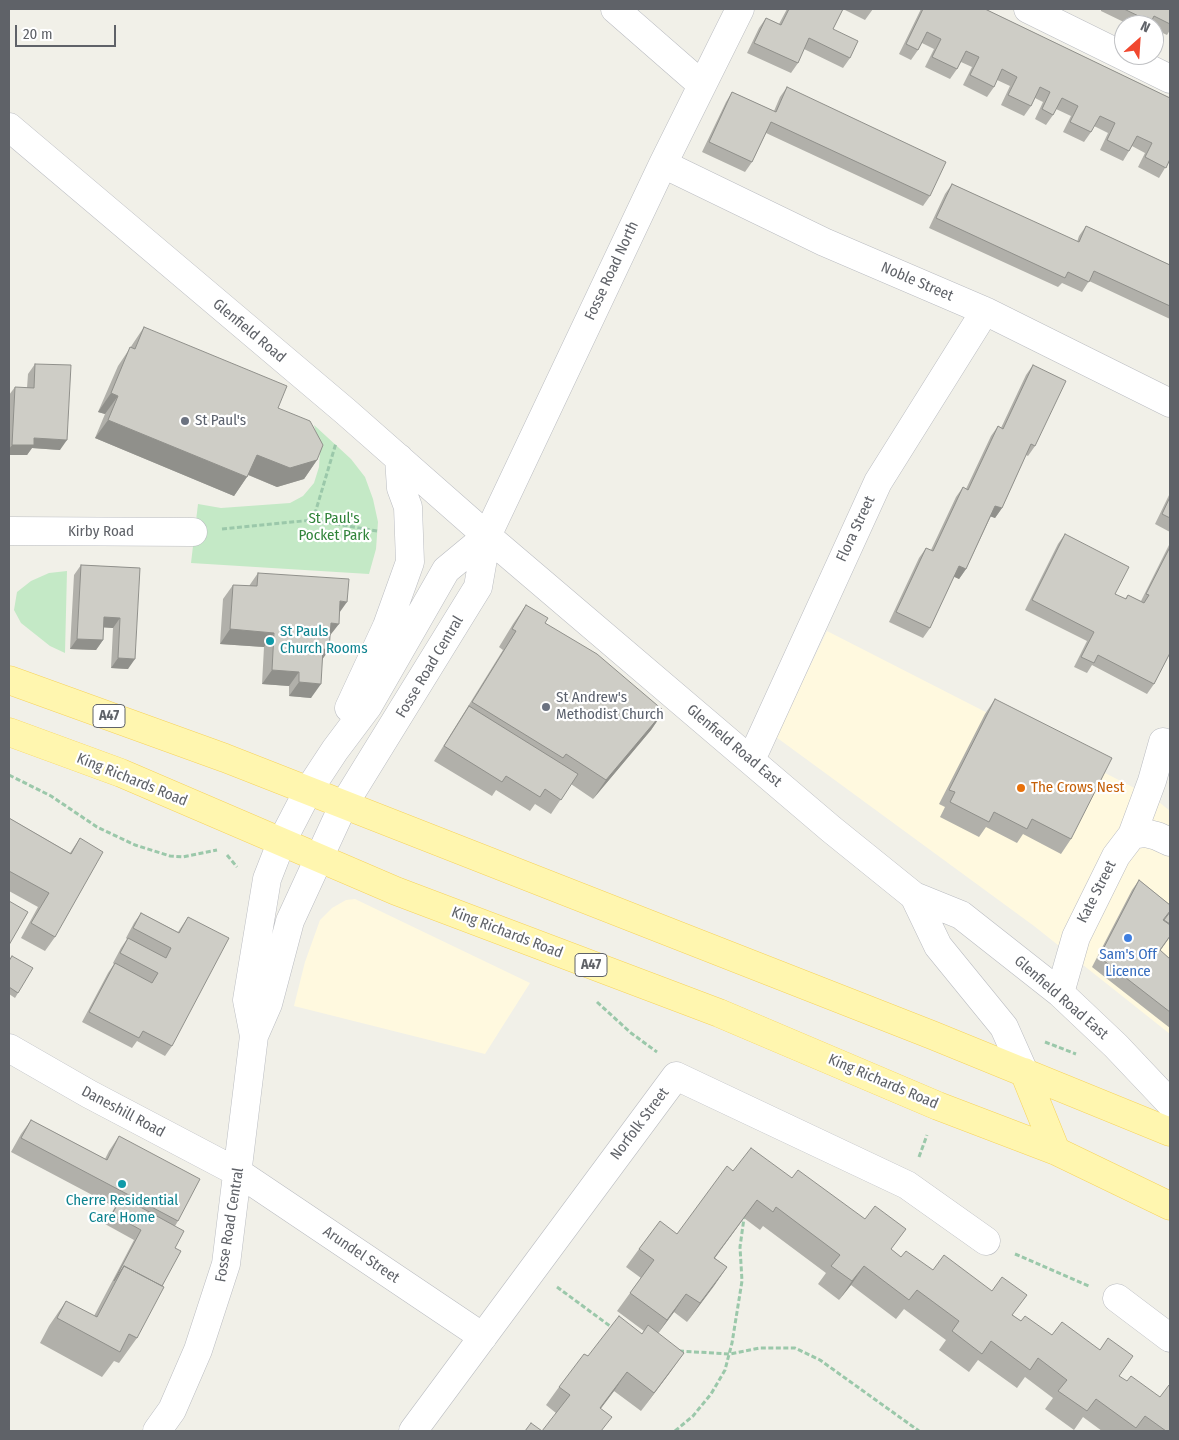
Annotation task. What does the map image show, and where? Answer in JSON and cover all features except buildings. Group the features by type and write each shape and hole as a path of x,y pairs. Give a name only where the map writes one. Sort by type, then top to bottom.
{"main road":[{"name":"A47","path":"9,680 225,758 343,806 1024,1072 1170,1132"},
{"name":"King Richards Road","path":"9,732 121,774 319,860 396,891 719,1013 938,1106 1056,1151 1170,1206"},
{"path":"1024,1072 1056,1151"}],"street":[{"path":"615,9 702,85"},
{"name":"Fosse Road North","path":"487,536 663,164 740,9"},
{"path":"1028,9 1062,16 1170,79"},
{"name":"Glenfield Road","path":"9,127 345,411 487,536"},
{"name":"Noble Street","path":"663,164 824,242 984,311 1170,403"},
{"name":"Flora Street","path":"751,760 813,651 878,482 984,311"},
{"name":"Fosse Road Central","path":"335,750 353,698 387,626 410,562 408,507 401,488 399,458"},
{"name":"Kirby Road","path":"9,531 193,532"},
{"name":"Fosse Road Central","path":"157,1431 172,1410 214,1307 226,1264 239,1173 254,1036 247,1000 267,878 280,843 308,791 335,750 368,706 446,570 487,536"},
{"name":"Fosse Road Central","path":"254,1036 268,1004 290,921 343,806 478,588 487,536"},
{"name":"Glenfield Road East","path":"487,536 914,896 961,915 1060,992 1116,1046 1170,1103"},
{"name":"Kate Street","path":"1060,992 1064,971 1083,920 1116,856 1132,835 1152,781 1163,742"},
{"path":"1132,835 1151,834 1170,842"},
{"name":"Glenfield Road East","path":"914,896 938,946 1004,1027 1024,1072"},
{"name":"Daneshill Road","path":"9,1048 89,1094 239,1173"},
{"name":"Norfolk Street","path":"413,1431 676,1076 908,1185 986,1241"},
{"name":"Arundel Street","path":"239,1173 484,1337"},
{"path":"1117,1298 1170,1338"}],"path":[{"path":"313,520 345,411"},
{"path":"193,532 313,520 410,536"},
{"path":"9,775 51,796 97,827 135,845 170,856 183,857 210,850 219,850 229,856 237,868 267,878"},
{"path":"675,1431 693,1416 711,1394 726,1370 742,1281 740,1247 744,1218"},
{"path":"986,1241 1117,1298"},
{"path":"532,1268 604,1323 619,1331"},
{"path":"678,1351 730,1354 760,1348 795,1348 820,1360 919,1431"}],"shaded area":[{"path":"827,631 1154,798 1170,811 1170,1034 1034,926 776,737"},
{"path":"355,899 530,983 485,1054 294,1006 305,962 320,920 332,908 346,900"}],"green space":[{"name":"St Paul's Pocket Park","path":"314,425 351,459 365,477 373,499 378,522 376,549 369,574 191,563 198,504 221,508 290,503 303,496 314,483 319,467 320,450"},
{"path":"67,571 65,653 50,646 21,623 14,610 17,592 31,581 49,573"}],"place":[{"name":"St Paul's","path":"185,421"},
{"name":"St Pauls Church Rooms","path":"270,641"},
{"name":"St Andrew's Methodist Church","path":"546,707"},
{"name":"The Crows Nest","path":"1021,788"},
{"name":"Sam's Off Licence","path":"1128,938"},
{"name":"Cherre Residential Care Home","path":"122,1184"}]}
